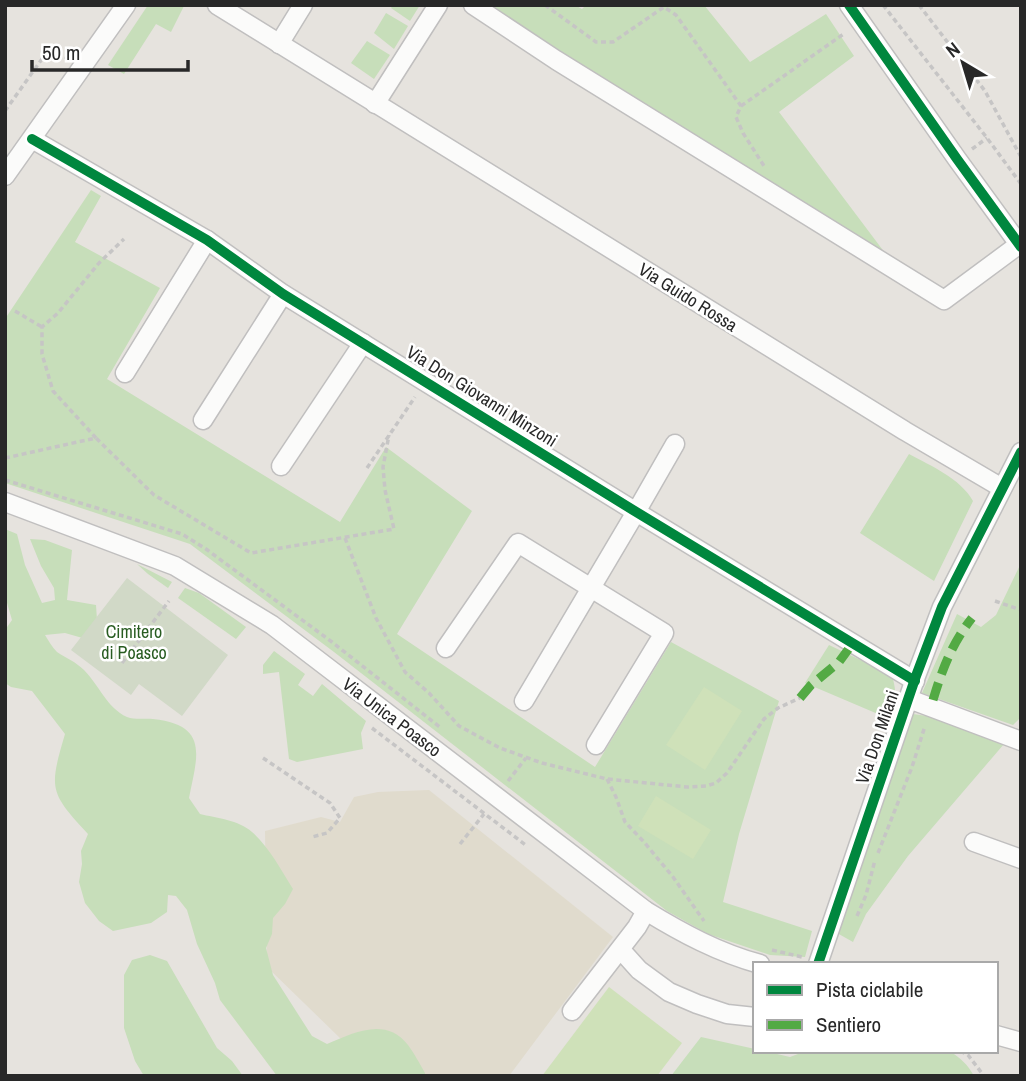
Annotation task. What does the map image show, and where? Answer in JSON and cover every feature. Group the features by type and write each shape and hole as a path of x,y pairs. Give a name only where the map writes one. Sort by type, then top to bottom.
{"street":[{"path":"5,176 126,5"},
{"name":"Via Guido Rossa","path":"217,5 905,431 1002,488"},
{"path":"279,44 303,5"},
{"path":"375,104 438,5"},
{"path":"473,5 566,67 944,300 1020,245 849,5"},
{"name":"Via Don Giovanni Minzoni","path":"32,139 208,240 283,294 915,681"},
{"path":"125,373 208,240"},
{"path":"203,420 283,294"},
{"path":"281,466 362,343"},
{"path":"524,701 675,444"},
{"name":"Via Don Milani","path":"813,961 942,607 1021,452"},
{"name":"Via Unica Poasco","path":"5,502 175,566 272,625 646,911 684,935 741,959 761,956"},
{"path":"446,648 518,543 664,633 596,745"},
{"name":"Via Don Milani","path":"909,699 1021,741"},
{"path":"974,842 1021,859"},
{"path":"572,1011 621,950 646,911"},
{"path":"621,950 639,970 669,992 727,1014 753,1017"},
{"path":"998,1036 1021,1042"}],"path":[{"path":"545,5 596,41 614,42 664,7 676,15 741,106"},
{"path":"919,5 985,92 1021,158"},
{"path":"883,6 1021,184"},
{"path":"770,174 743,133 736,117 741,106 849,29"},
{"path":"5,111 49,49 68,59"},
{"path":"966,153 987,138"},
{"path":"124,240 99,263 58,313 42,327 42,354 53,391 154,495 251,553 394,529 383,467 389,435"},
{"path":"15,312 42,327"},
{"path":"368,468 425,382"},
{"path":"5,458 96,438"},
{"path":"345,538 376,618 405,672 429,693 459,726 500,748 526,758 607,779 687,787 706,786 716,783 727,773 764,719 778,708 800,698"},
{"path":"122,663 169,601"},
{"path":"995,601 1021,610"},
{"path":"855,919 912,767 930,707"},
{"path":"372,728 484,814 460,844"},
{"path":"263,758 330,803 340,818 327,834 312,836"},
{"path":"508,781 526,758"},
{"path":"607,779 625,822 673,877 706,924"},
{"path":"761,956 813,961"},
{"path":"964,1053 984,1076"}],"shaded area":[{"path":"429,790 613,937 509,1076 379,1076 267,967 265,831 321,817 340,822 354,797 378,792"}],"green space":[{"path":"148,5 184,6 171,32 156,24 124,74 108,65"},
{"path":"393,5 420,5 410,21 391,8"},
{"path":"491,5 575,5 582,9 586,5 704,5 750,62 826,14 854,56 779,112 885,253 488,9"},
{"path":"386,13 408,26 394,49 374,33"},
{"path":"367,41 390,55 374,79 351,63"},
{"path":"91,190 101,196 75,242 160,288 107,379 340,522 386,447 472,511 397,634 595,767 671,642 779,701 739,834 723,902 812,931 805,957 770,955 708,934 667,911 334,652 190,544 5,483 5,319"},
{"path":"909,454 953,479 973,501 934,581 860,533"},
{"path":"5,529 17,534 25,565 42,603 55,600 54,588 30,539 45,540 72,550 67,600 96,605 97,620 86,639 65,633 45,635 50,643 57,652 84,670 120,713 130,718 171,722 184,728 192,736 196,757 189,798 200,814 234,822 252,832 269,852 293,889 273,918 272,934 266,948 273,975 312,1036 327,1044 358,1032 380,1029 390,1031 408,1045 425,1076 277,1076 220,1000 197,944 187,910 176,896 168,895 167,912 151,923 113,931 99,921 85,903 79,882 81,851 88,834 66,808 56,789 56,767 65,734 32,691 11,687 5,683 5,630 12,620 5,596"},
{"path":"1021,563 1021,717 1013,725 922,693 957,614 981,627 996,615"},
{"path":"137,564 172,582 168,588"},
{"name":"Cimitero di Poasco","path":"127,578 228,655 182,716 139,684 131,695 71,650"},
{"path":"185,588 199,593 246,627 236,639 178,598"},
{"path":"829,645 892,675 895,697 885,717 805,683"},
{"path":"274,651 305,674 298,685 313,696 322,684 366,721 361,733 363,749 297,762 289,759 279,672 263,674 263,665"},
{"path":"704,687 742,711 705,770 666,745"},
{"path":"913,714 934,717 1004,744 908,856 866,914 853,942 837,933"},
{"path":"656,796 711,830 693,859 638,826"},
{"path":"150,955 167,961 217,1048 232,1061 243,1076 144,1076 135,1061 124,1028 124,975 132,960"},
{"path":"609,987 682,1043 657,1076 542,1076"},
{"path":"701,1037 753,1049 753,1053 773,1053 790,1057 801,1053 952,1053 974,1076 671,1076"}],"marked path":[{"path":"933,700 948,657 972,618"},
{"path":"800,698 839,662 853,643"}],"cycle path":[{"path":"849,5 1021,247"},
{"path":"32,139 207,240 283,294 915,681"},
{"path":"819,962 942,607 1021,452"}]}
